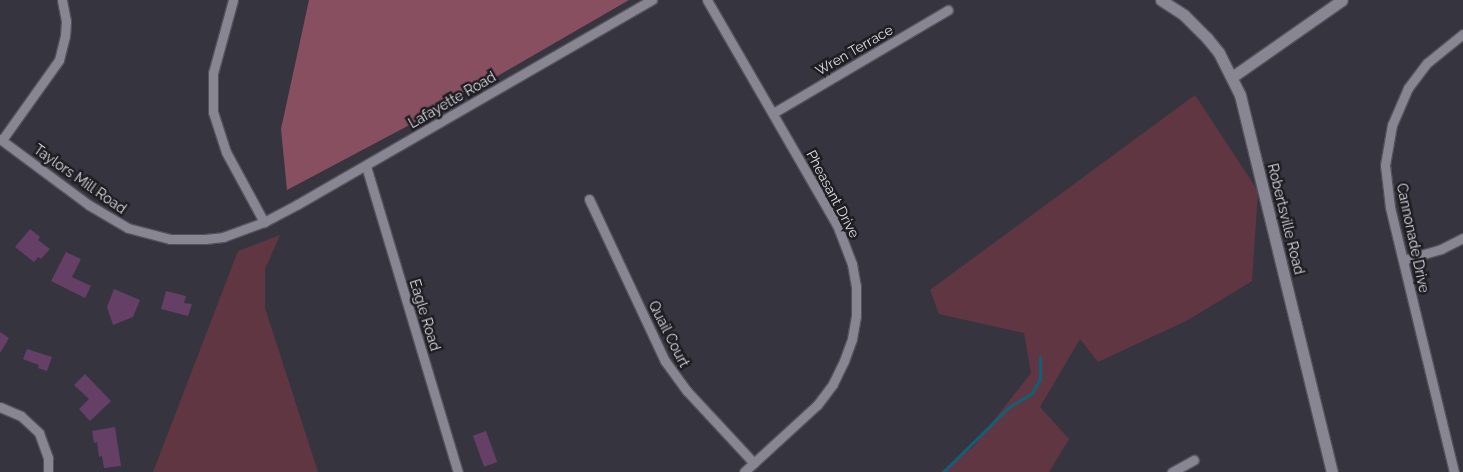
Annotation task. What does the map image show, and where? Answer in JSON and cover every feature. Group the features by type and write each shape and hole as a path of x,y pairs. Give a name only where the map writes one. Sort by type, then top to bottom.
{"street":[{"path":"1,139 59,60 65,36 66,21 62,0"},
{"path":"234,0 213,73 213,112 226,152 264,222"},
{"name":"Lafayette Road","path":"264,222 366,166 652,0"},
{"name":"Pheasant Drive","path":"707,0 837,225 846,244 854,275 856,316 847,354 833,384 817,405 744,472"},
{"name":"Robertsville Road","path":"1161,0 1184,15 1207,38 1232,77 1240,95 1332,472"},
{"path":"1232,77 1342,0"},
{"name":"Wren Terrace","path":"772,113 948,10"},
{"name":"Cannonade Drive","path":"1454,472 1386,189 1385,165 1392,125 1415,78 1439,52 1463,34"},
{"name":"Taylors Mill Road","path":"1,139 89,205 112,220 139,232 170,239 205,239 234,234 264,222"},
{"name":"Eagle Road","path":"366,166 458,472"},
{"name":"Quail Court","path":"589,199 665,361 686,391 754,463"},
{"path":"1403,260 1441,249 1463,238"},
{"path":"0,407 21,416 39,434 48,458 48,472"},
{"path":"1172,472 1194,460"}],"shaded area":[{"path":"309,0 629,0 449,104 287,190 281,129"},
{"path":"1195,95 1258,191 1252,281 1188,320 1098,362 1080,339 1040,407 1069,439 1049,472 941,472 973,447 1031,373 1024,333 939,314 930,290"},
{"path":"280,235 265,269 265,308 318,472 153,472 238,251"}],"building":[{"path":"30,229 40,237 38,240 50,249 41,259 38,257 34,262 15,247"},
{"path":"66,252 81,259 72,277 91,286 85,298 51,281"},
{"path":"114,289 140,300 133,317 113,325 107,307"},
{"path":"166,291 186,296 184,303 192,304 188,316 161,309"},
{"path":"0,332 9,338 0,353"},
{"path":"27,349 52,357 47,371 38,368 39,365 23,359"},
{"path":"85,374 111,401 90,421 79,409 89,399 74,385"},
{"path":"115,427 121,466 104,468 102,456 99,457 97,442 94,443 92,431"},
{"path":"486,431 497,462 484,467 473,436"}],"waterway":[{"path":"943,472 1009,407 1032,393 1040,379 1040,357"}]}
